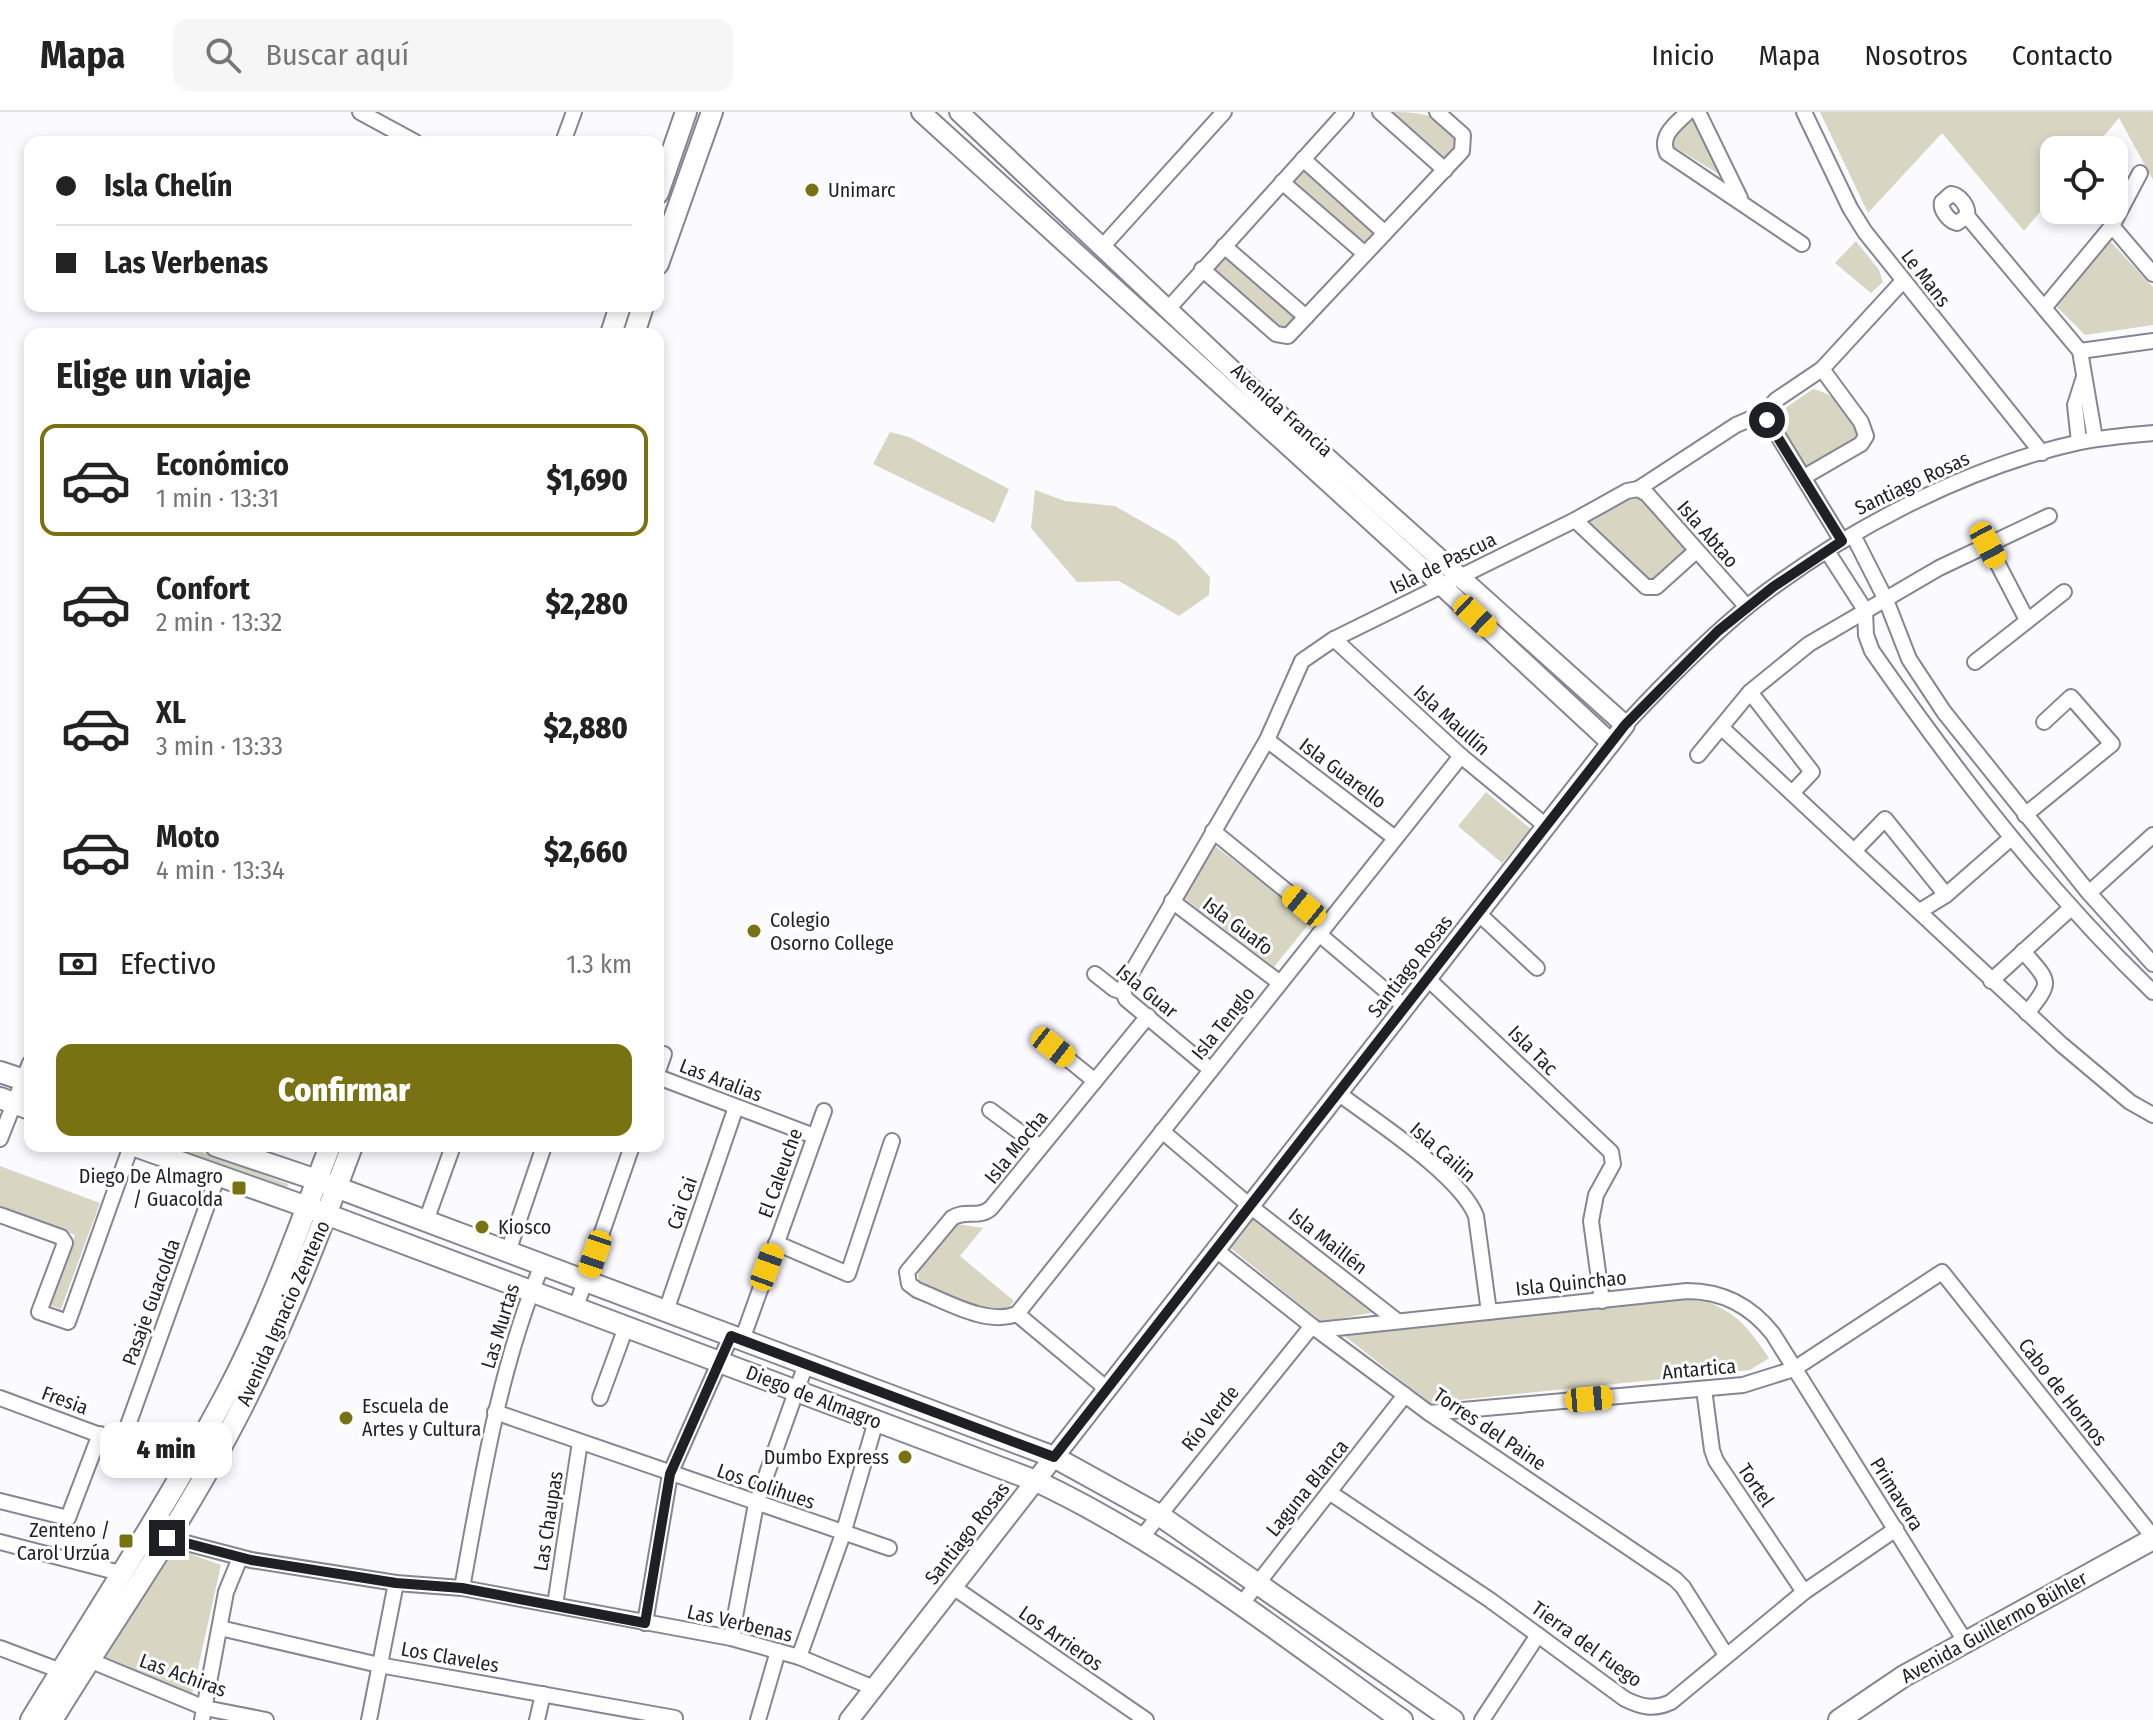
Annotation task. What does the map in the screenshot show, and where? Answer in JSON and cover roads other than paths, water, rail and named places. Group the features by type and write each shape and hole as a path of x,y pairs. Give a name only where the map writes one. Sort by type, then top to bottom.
{"main road":[{"path":"664,176 686,112"},
{"path":"664,247 712,112"},
{"path":"0,1072 24,1075"},
{"name":"Diego de Almagro","path":"151,1152 326,1214 1036,1481 1142,1537 1402,1720"},
{"name":"Diego de Almagro","path":"234,1152 317,1180 1054,1457 1159,1515 1453,1720"},
{"name":"Avenida Ignacio Zenteno","path":"31,1720 185,1466 251,1344 328,1152"},
{"name":"Avenida Ignacio Zenteno","path":"52,1720 205,1475 267,1357 350,1152"},
{"name":"Avenida Guillermo Bühler","path":"1839,1720 1904,1676 2153,1538"}],"street":[{"path":"360,112 404,136"},
{"path":"565,136 574,112"},
{"name":"Avenida Francia","path":"921,112 1173,342 1279,426 1372,510 1460,576 1625,725"},
{"name":"Avenida Francia","path":"960,112 1168,309 1279,426"},
{"path":"1086,264 1224,112"},
{"path":"1168,309 1346,112"},
{"path":"1380,112 1445,170"},
{"path":"1202,269 1282,337 1288,336 1462,151 1463,135 1437,112"},
{"path":"1688,112 1664,137 1663,145 1667,153 1802,244"},
{"path":"1698,112 1741,200"},
{"name":"Le Mans","path":"1804,112 1856,218 1902,282 2042,453"},
{"path":"1303,159 1385,233"},
{"path":"2044,308 2112,226 2140,173"},
{"path":"1282,182 1365,254"},
{"path":"1967,216 2080,351 2095,439"},
{"path":"2112,226 2153,274"},
{"path":"1224,246 1306,317"},
{"name":"Isla de Pascua","path":"1123,992 1172,901 1267,740 1302,661 1334,639 1575,520 1627,491 1638,489 1736,425 1764,413 1776,400 1822,369 1902,282"},
{"path":"1173,342 1186,327"},
{"path":"2080,351 2153,341"},
{"path":"1804,477 1861,444 1866,436 1861,422 1822,369"},
{"path":"2079,442 2075,405 2084,376"},
{"path":"1764,413 1886,600 1909,659 1944,712 2089,893 2153,964"},
{"name":"Santiago Rosas","path":"849,1720 1625,725 1691,657 1747,607 1827,551 1935,493 2079,442 2153,433"},
{"name":"Isla Abtao","path":"1638,489 1647,494 1747,607"},
{"name":"Avenida Francia","path":"1372,510 1441,585 1611,743"},
{"path":"1698,755 1750,692 1809,644 1939,568 2049,516"},
{"path":"1575,520 1646,587 1656,587 1696,551"},
{"path":"1988,545 2027,620"},
{"path":"1827,551 1865,610 1866,635 1872,651 1939,747 2010,839 2106,947 2153,992"},
{"path":"1975,662 2064,592"},
{"name":"Isla Maullín","path":"1334,639 1461,756 1546,826"},
{"path":"1750,692 1812,772 1792,793"},
{"path":"2025,815 2112,744 2071,697 2044,722"},
{"path":"1722,728 1991,981 2130,1102 2153,1115"},
{"name":"Isla Guarello","path":"1267,740 1395,838"},
{"name":"Isla Tenglo","path":"1017,1314 1461,756"},
{"path":"1855,850 1885,819 1946,895"},
{"path":"1213,831 1405,1007"},
{"path":"2089,893 2153,835"},
{"path":"1920,911 1946,895 2010,839"},
{"name":"Isla Guafo","path":"1172,901 1280,983"},
{"path":"1991,981 2071,908"},
{"path":"1478,913 1537,968"},
{"path":"2023,951 2044,976 2046,983 2044,992 2027,1013"},
{"name":"Isla Guar","path":"1095,974 1123,992 1126,999 1211,1070"},
{"name":"Isla Tac","path":"1427,978 1611,1152 1613,1164 1596,1195 1591,1221 1602,1301"},
{"name":"Isla Mocha","path":"1017,1314 1003,1318 987,1317 917,1290 907,1280 907,1272 952,1218 958,1214 979,1215 988,1211 1148,1016"},
{"path":"1053,1047 1095,1081"},
{"name":"Las Aralias","path":"664,1079 814,1136"},
{"path":"0,1139 24,1084"},
{"name":"Isla Cailin","path":"1338,1093 1441,1172 1471,1204 1476,1216 1489,1312"},
{"name":"Cai Cai","path":"666,1311 736,1107"},
{"path":"990,1110 1040,1147"},
{"name":"El Caleuche","path":"645,1623 670,1474 719,1362 737,1338 776,1243 824,1111"},
{"name":"Isla Maillén","path":"1162,1131 1250,1206 1396,1320"},
{"path":"776,1243 848,1274 892,1141"},
{"path":"0,1215 61,1237 65,1243 39,1312 68,1322 131,1152"},
{"path":"426,1221 451,1152"},
{"path":"508,1252 542,1152"},
{"path":"576,1307 630,1152"},
{"name":"Pasaje Guacolda","path":"122,1442 218,1175"},
{"name":"Torres del Paine","path":"1216,1250 1429,1413 1675,1579 1726,1655"},
{"name":"Las Murtas","path":"462,1588 495,1412 531,1291 542,1265"},
{"name":"Antartica","path":"1429,1413 1751,1384 1794,1369 1942,1272"},
{"name":"Cabo de Hornos","path":"1942,1272 2153,1538"},
{"name":"Isla Quinchao","path":"1315,1328 1687,1291 1729,1299 1760,1318 1794,1369"},
{"path":"1017,1314 1107,1389"},
{"path":"600,1398 626,1327"},
{"name":"Río Verde","path":"1142,1537 1315,1328"},
{"path":"731,1638 756,1504 806,1364"},
{"name":"Primavera","path":"1794,1369 1965,1641"},
{"name":"Tortel","path":"1704,1389 1716,1461 1804,1592"},
{"name":"Laguna Blanca","path":"1240,1606 1405,1395"},
{"name":"Fresia","path":"0,1398 205,1475"},
{"name":"Los Colihues","path":"495,1412 889,1548"},
{"path":"799,1657 843,1534 876,1421"},
{"path":"0,1501 68,1518 100,1434"},
{"name":"Las Chaupas","path":"555,1605 580,1442"},
{"name":"Tierra del Fuego","path":"1329,1492 1490,1600 1625,1699 1645,1707 1659,1707 1671,1702 1804,1592 1896,1529"},
{"name":"Las Verbenas","path":"167,1538 240,1558 396,1583 462,1588 731,1638 799,1657 874,1688"},
{"path":"0,1542 120,1573"},
{"path":"204,1714 226,1592 240,1558"},
{"path":"369,1720 396,1583"},
{"name":"Los Arrieros","path":"953,1587 1146,1720"},
{"name":"Los Claveles","path":"220,1628 379,1665 674,1719"},
{"path":"1482,1720 1538,1635"},
{"path":"0,1648 61,1671"},
{"path":"758,1720 778,1651"},
{"name":"Las Achiras","path":"89,1660 204,1714 266,1720"},
{"path":"537,1720 543,1694"}],"place":[{"name":"Unimarc","path":"812,190"},
{"name":"Colegio Osorno College","path":"754,931"},
{"name":"Diego De Almagro / Guacolda","path":"239,1188"},
{"name":"Kiosco","path":"482,1227"},
{"name":"Escuela de Artes y Cultura","path":"346,1418"},
{"name":"Dumbo Express","path":"905,1457"},
{"name":"Zenteno / Carol Urzúa","path":"126,1541"}]}
